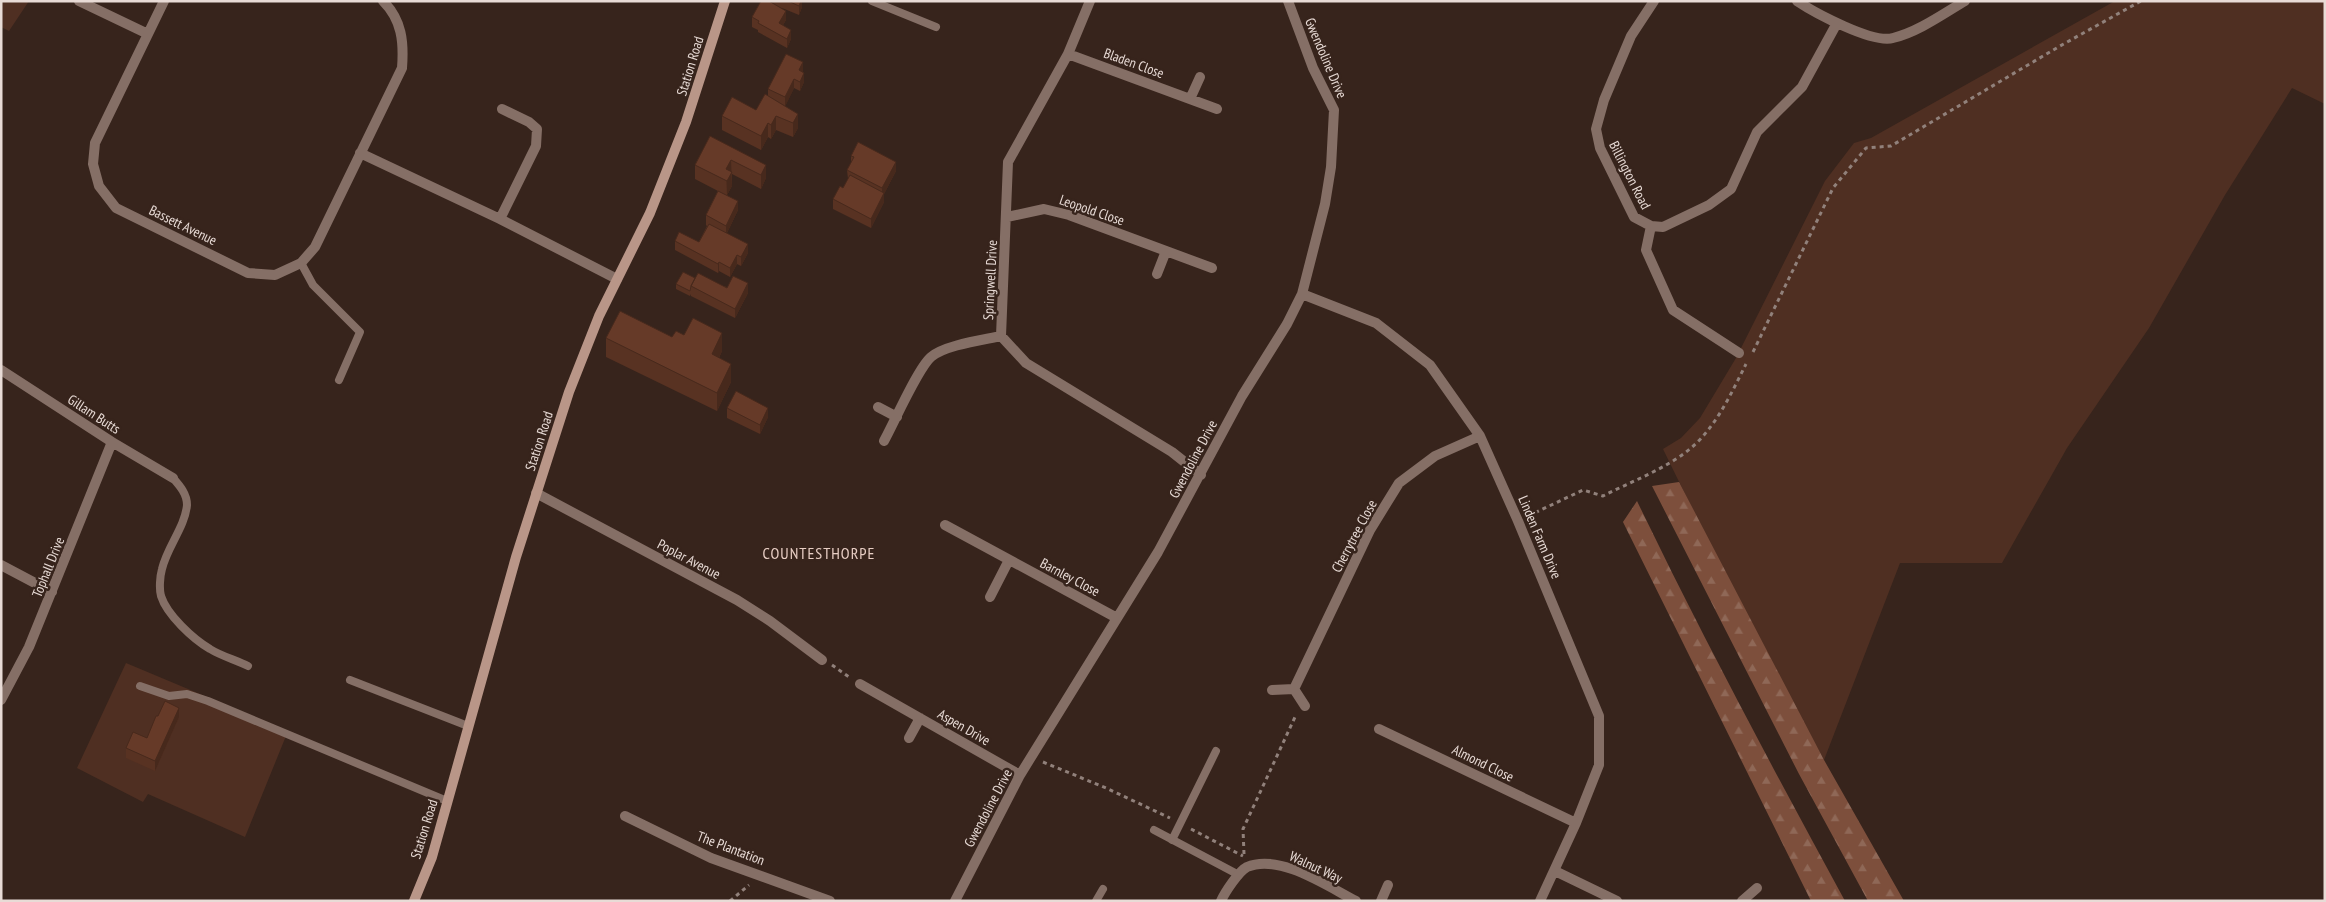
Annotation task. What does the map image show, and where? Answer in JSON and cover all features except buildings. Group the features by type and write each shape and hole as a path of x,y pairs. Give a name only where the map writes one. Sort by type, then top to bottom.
{"street":[{"path":"79,1 148,34"},
{"name":"Bassett Avenue","path":"164,1 95,143 93,164 99,186 116,208 248,273 276,275 301,263 315,246 402,68 404,46 398,21 383,1"},
{"name":"Station Road","path":"414,901 432,857 516,557 569,392 617,279 650,213 691,109 725,1"},
{"name":"Springwell Drive","path":"1090,1 1068,54 1008,162 1001,336 1026,363 1172,452 1201,475"},
{"name":"Gwendoline Drive","path":"955,900 1020,775 1158,552 1242,396 1287,324 1302,294 1325,204 1331,167 1334,110 1314,68 1288,1"},
{"name":"Billington Road","path":"1654,1 1631,36 1604,100 1596,128 1600,148 1634,217 1651,226 1663,226 1702,209 1731,189 1758,132 1802,87 1837,23"},
{"path":"1797,1 1837,23 1864,34 1891,39 1915,29 1965,1"},
{"name":"Bladen Close","path":"1068,54 1217,109"},
{"path":"1190,99 1200,77"},
{"path":"500,220 536,146 537,129 529,122 502,109"},
{"path":"360,154 500,220 617,279"},
{"name":"Leopold Close","path":"1007,217 1044,208 1069,215 1212,268"},
{"path":"1651,226 1646,250 1673,310 1739,353"},
{"path":"1157,274 1166,251"},
{"name":"Linden Farm Drive","path":"1302,294 1376,323 1430,365 1480,436 1518,521 1599,716 1599,765 1576,823 1540,901"},
{"path":"884,441 920,372 931,357 949,349 1001,336"},
{"name":"Gillam Butts","path":"1,370 112,442 173,478"},
{"path":"878,408 897,417"},
{"name":"Cherrytree Close","path":"1294,689 1370,530 1399,483 1435,456 1480,436"},
{"name":"Tophall Drive","path":"1,700 30,647 112,442"},
{"name":"Poplar Avenue","path":"536,493 737,600 770,621 822,660"},
{"name":"Barnley Close","path":"945,525 1118,618"},
{"path":"990,597 1009,560"},
{"path":"1,565 52,592"},
{"name":"Aspen Drive","path":"860,684 1020,775"},
{"path":"1272,690 1294,689 1305,706"},
{"name":"Aspen Drive","path":"909,738 920,718"},
{"name":"Almond Close","path":"1379,729 1576,823"},
{"name":"The Plantation","path":"625,816 711,858 830,901"},
{"name":"Walnut Way","path":"1242,871 1270,862 1294,870 1356,901"},
{"path":"1221,901 1226,890 1242,871"},
{"path":"1555,871 1617,901"},
{"path":"1381,901 1388,885"},
{"path":"1742,901 1757,888"}],"lane":[{"path":"872,1 936,27"},
{"path":"301,263 312,284 360,332 339,380"},
{"path":"173,478 183,490 187,504 180,526 161,570 161,595 172,614 190,634 211,650 248,666"},
{"path":"350,680 468,726"},
{"path":"140,686 169,696 187,694 208,701 448,801"},
{"path":"1172,840 1216,751"},
{"path":"1154,830 1242,871"},
{"path":"1096,901 1103,889"}],"path":[{"path":"1518,521 1583,490 1603,496 1670,462 1692,448 1710,427 1745,367 1834,188 1866,148 1890,146 2051,51 2141,1"},
{"path":"822,660 860,684"},
{"path":"1242,871 1244,856 1243,828 1298,712 1305,706"},
{"path":"1031,757 1106,788 1244,856"},
{"path":"730,901 762,875"}],"shaded area":[{"path":"1,1 29,1 9,31 1,27"},
{"path":"2115,1 2325,1 2325,104 2292,88 2225,195 2149,328 2067,448 2002,563 1900,563 1824,760 1750,627 1663,449 1681,438 1700,418 1736,358 1825,181 1854,143 1871,138"},
{"path":"126,663 288,731 245,837 148,794 143,802 77,768"}],"green space":[{"path":"1679,482 1824,760 1904,901 1868,901 1799,774 1652,486"},
{"path":"1637,501 1738,702 1845,901 1811,901 1623,522"}],"district":[{"name":"COUNTESTHORPE","path":"819,553"}]}
